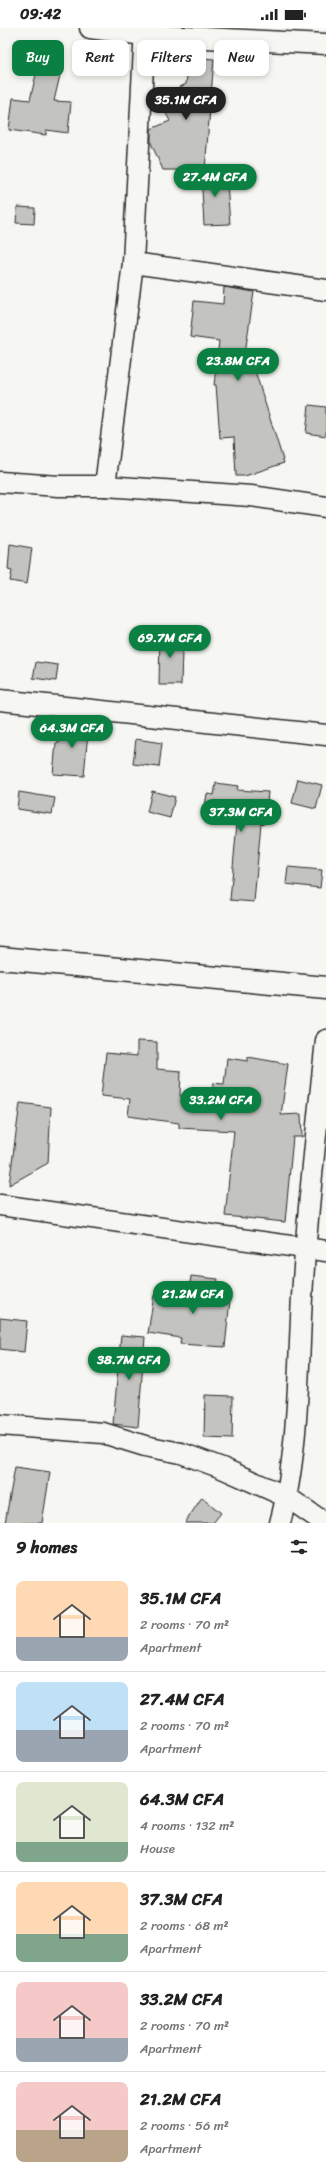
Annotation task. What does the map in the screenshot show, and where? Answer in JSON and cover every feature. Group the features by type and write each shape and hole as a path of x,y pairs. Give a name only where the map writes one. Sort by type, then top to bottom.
{"street":[{"path":"90,28 326,44"},
{"path":"105,486 133,263 144,32"},
{"path":"133,263 326,290"},
{"path":"0,482 59,486 105,486 251,496 326,507"},
{"path":"0,700 326,735"},
{"path":"0,958 326,988"},
{"path":"280,1523 287,1497 292,1452 305,1249 326,1040"},
{"path":"0,1205 326,1251"},
{"path":"0,1425 103,1433 145,1446 181,1453 222,1468 287,1497 325,1523"}],"building":[{"path":"206,58 214,59 205,170 163,170 151,143 151,129 170,121 158,98 186,84 187,76 206,76"},
{"path":"36,76 60,76 54,101 71,102 68,133 46,130 46,135 9,130 13,98 30,100"},
{"path":"226,170 230,224 204,225 201,172"},
{"path":"17,207 35,208 34,224 16,223"},
{"path":"224,287 254,292 242,374 255,371 284,463 245,476 236,476 234,437 220,438 216,385 214,385 219,341 190,337 194,301 223,304"},
{"path":"309,405 326,407 326,436 306,433"},
{"path":"10,544 32,548 27,584 10,581 12,571 8,570"},
{"path":"160,631 181,633 179,651 182,651 181,685 159,685"},
{"path":"36,662 58,665 56,681 33,678"},
{"path":"89,721 84,776 53,774 56,743 59,743 60,722"},
{"path":"136,739 162,743 159,767 133,764"},
{"path":"298,779 322,785 316,809 292,803"},
{"path":"216,783 238,786 237,790 268,792 265,824 261,823 254,902 230,900 237,823 203,817 207,794 214,795"},
{"path":"152,791 175,797 170,818 147,812"},
{"path":"19,792 55,798 52,814 17,809"},
{"path":"288,867 322,870 320,888 286,884"},
{"path":"137,1041 157,1042 157,1069 181,1071 180,1096 212,1098 213,1083 224,1084 227,1058 248,1061 248,1057 288,1064 281,1115 301,1114 302,1137 293,1137 285,1222 225,1216 234,1131 179,1128 179,1123 128,1116 130,1099 101,1096 106,1053 137,1056"},
{"path":"20,1103 51,1107 48,1163 9,1185"},
{"path":"191,1276 218,1279 215,1298 230,1300 225,1347 180,1344 181,1338 148,1333 154,1295 188,1300"},
{"path":"0,1318 27,1321 24,1352 0,1349"},
{"path":"121,1335 145,1337 138,1427 113,1424"},
{"path":"205,1395 233,1396 232,1439 204,1438"},
{"path":"15,1467 50,1472 42,1523 5,1523"},
{"path":"202,1497 221,1513 213,1523 185,1523"}]}
